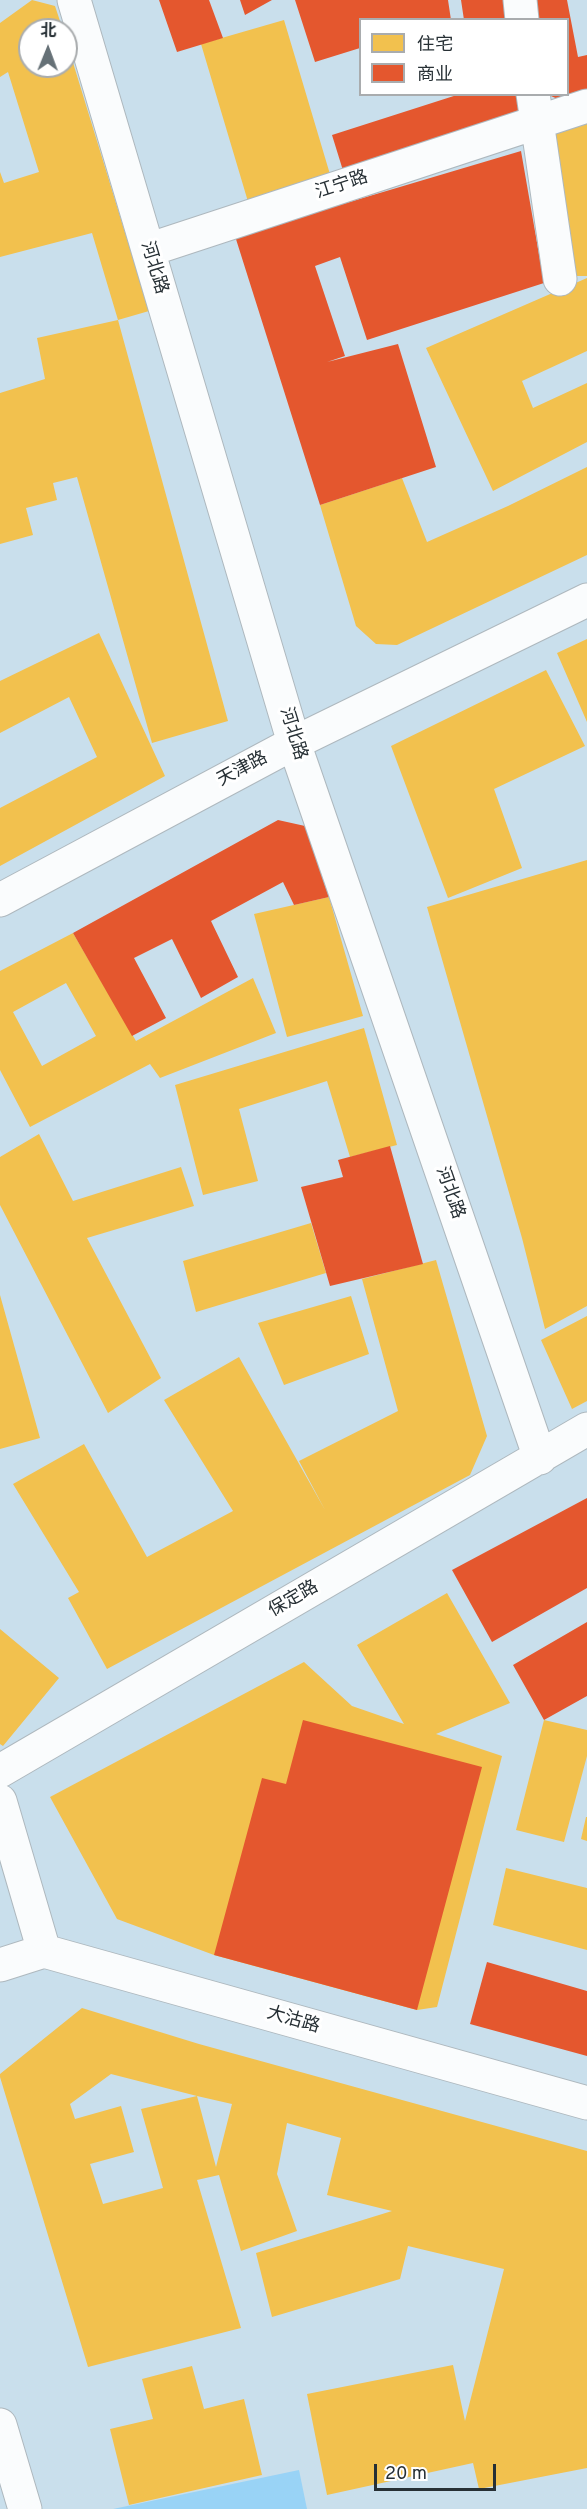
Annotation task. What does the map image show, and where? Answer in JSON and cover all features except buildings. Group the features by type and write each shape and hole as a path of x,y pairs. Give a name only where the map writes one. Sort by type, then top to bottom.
{"street":[{"name":"河北路","path":"74,0 294,742 540,1458"},
{"path":"520,0 522,18"},
{"name":"江宁路","path":"148,250 535,108 587,106"},
{"path":"535,108 560,279"},
{"name":"天津路","path":"0,900 294,742 587,600"},
{"name":"保定路","path":"0,1771 587,1429"},
{"path":"0,1801 44,1951 0,1965"},
{"name":"大沽路","path":"44,1951 587,2103"},
{"path":"0,2425 25,2509"}],"shaded area":[{"path":"0,0 587,0 587,2509 0,2509"},
{"path":"299,2470 307,2509 113,2509"}]}
